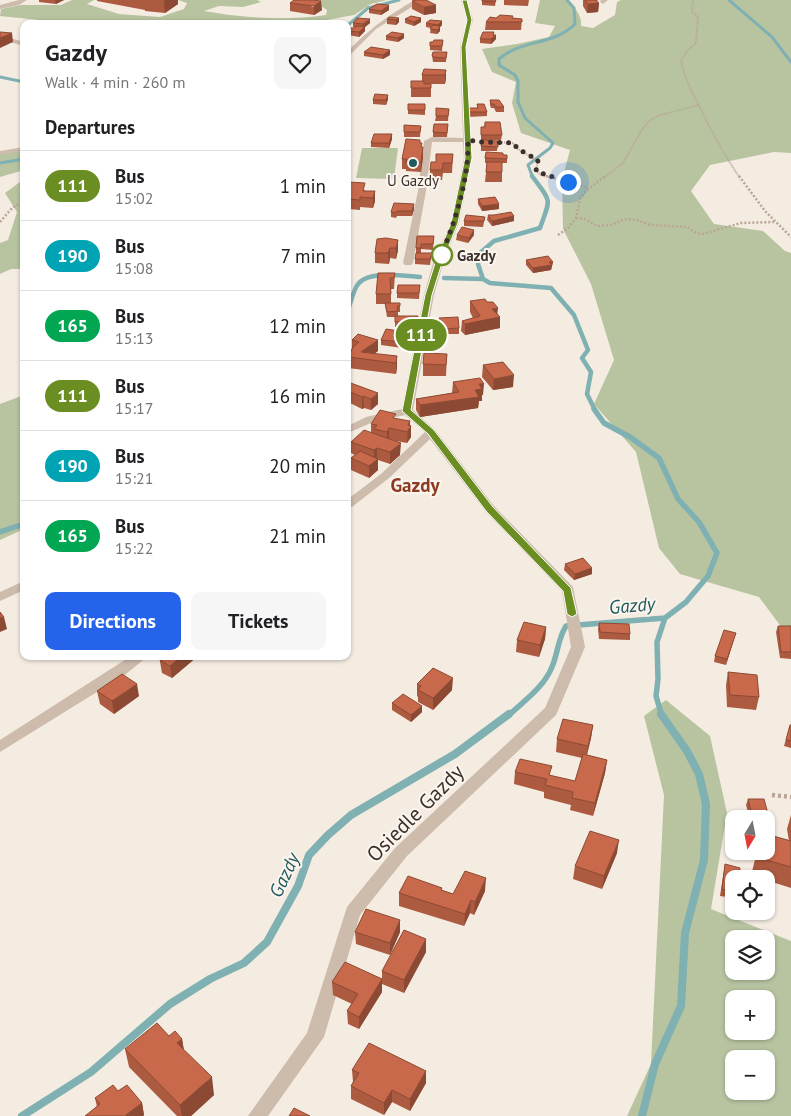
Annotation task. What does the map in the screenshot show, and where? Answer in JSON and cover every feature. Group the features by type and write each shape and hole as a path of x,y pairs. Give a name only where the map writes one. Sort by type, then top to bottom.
{"street":[{"path":"0,7 17,4 24,0"},
{"path":"407,411 428,295 439,260 455,223 468,158 463,47 470,20 464,0"},
{"path":"351,51 374,28 389,17 418,1"},
{"path":"0,37 20,43"},
{"path":"408,263 422,191 428,141 432,139 468,140"},
{"path":"0,153 20,150"},
{"path":"351,428 370,418 407,411"},
{"path":"351,502 385,476 431,432 407,411"},
{"name":"Osiedle Gazdy","path":"257,1116 315,1036 353,912 400,852 550,711 578,647 568,590 490,509 431,432"},
{"path":"0,597 20,587"},
{"path":"0,747 136,660"}],"path":[{"path":"693,0 692,12 698,17 699,21 696,43 687,51 681,61 686,83 710,131 728,159 774,222 791,237"},
{"path":"558,235 568,228 576,218 580,200 590,188 623,163 650,120 660,115 698,105"},
{"path":"468,140 513,143 518,149 538,160 536,171 542,175 590,188"},
{"path":"0,222 12,208 20,203"},
{"path":"576,218 597,226 611,225 625,219 637,220 650,225 676,225 687,227 696,234 703,234 742,223 774,222"},
{"path":"772,795 791,797"}],"green space":[{"path":"72,0 94,0 87,4 119,14 160,17 184,9 187,3 178,0 257,0 261,2 243,7 219,6 204,11 249,17 281,18 326,15 327,10 316,3 319,0 387,0 371,4 354,15 326,20 40,20 0,16 1,9 21,5 61,5"},
{"path":"540,0 566,0 577,12 581,26 593,28 615,15 617,2 621,0 791,0 791,153 774,152 710,165 691,191 714,224 763,231 785,251 791,253 791,640 759,597 680,574 659,548 636,452 594,404 614,360 591,284 563,229 562,180 570,150 521,133 512,103 516,82 492,72 482,49 549,37 555,26 535,23"},
{"path":"362,148 398,148 394,179 356,178"},
{"path":"20,151 20,171 0,177 0,153"},
{"path":"20,182 20,269 11,269 0,274 0,243 8,240 17,212 5,193"},
{"path":"20,396 20,531 0,540 0,404"},
{"path":"666,700 710,736 726,810 711,909 725,915 725,920 738,920 764,930 725,930 725,980 775,980 775,935 791,941 791,1116 627,1116 651,1064 664,795 644,716"}],"building":[{"path":"294,0 321,1 314,6 290,3"},
{"path":"426,0 436,5 424,7 412,1"},
{"path":"482,0 496,0 495,2"},
{"path":"585,0 595,0 599,3 588,4"},
{"path":"377,4 389,5 381,11 369,9"},
{"path":"500,15 513,16 512,18 522,19 522,22 486,22 490,17 496,18"},
{"path":"411,16 421,18 414,22 405,19"},
{"path":"389,17 399,18 396,20 387,19"},
{"path":"357,18 370,19 363,24 353,23"},
{"path":"430,20 442,21 438,25 426,23"},
{"path":"433,25 440,26 438,30 430,29"},
{"path":"357,26 365,27 359,32 351,31 351,28"},
{"path":"0,32 12,33 0,38"},
{"path":"392,32 404,34 398,38 386,36"},
{"path":"483,32 494,32 493,35 496,35 491,39 480,39"},
{"path":"443,40 442,46 430,46 430,42"},
{"path":"371,47 390,50 383,55 364,52"},
{"path":"433,52 447,52 446,58 433,57"},
{"path":"424,69 446,70 445,75 422,75"},
{"path":"411,81 424,81 424,84 431,84 431,88 411,88"},
{"path":"375,94 388,95 386,100 373,100"},
{"path":"490,100 499,100 504,107 496,107 494,104 491,104"},
{"path":"408,104 425,104 425,110 408,110"},
{"path":"477,104 484,104 487,112 468,112 468,108 478,108"},
{"path":"436,108 449,109 448,116 436,116"},
{"path":"485,122 500,122 502,135 481,135 481,127 485,127"},
{"path":"434,124 448,124 447,133 433,132"},
{"path":"404,125 421,126 420,132 404,132"},
{"path":"374,134 392,134 389,143 371,143"},
{"path":"406,139 420,140 420,143 422,143 421,162 406,162 407,159 402,159"},
{"path":"482,140 498,141 498,147 481,146"},
{"path":"486,152 503,153 503,155 507,155 507,159 485,158"},
{"path":"436,154 453,154 452,163 443,163 442,170 430,170 431,162 436,162"},
{"path":"487,162 502,162 502,172 486,172"},
{"path":"351,182 365,183 363,191 375,191 373,198 360,197 360,200 351,199"},
{"path":"495,197 499,204 482,206 478,199"},
{"path":"394,203 414,204 412,211 397,211 396,213 391,212"},
{"path":"511,212 514,216 492,221 488,215 494,215"},
{"path":"466,215 485,217 484,221 464,221"},
{"path":"462,227 474,230 469,238 457,235"},
{"path":"417,236 434,236 433,244 421,244 421,248 416,248"},
{"path":"377,239 398,240 396,248 390,248 388,253 375,253"},
{"path":"416,253 432,253 430,259 415,259"},
{"path":"548,256 553,262 549,262 552,265 533,268 526,260"},
{"path":"378,273 395,273 394,278 390,278 391,294 376,294"},
{"path":"398,285 420,285 419,293 397,293"},
{"path":"485,299 487,302 493,302 498,308 492,309 500,317 465,324 462,321 480,316 470,301"},
{"path":"385,303 400,303 400,306 397,306 398,311 387,312"},
{"path":"395,316 418,316 418,322 415,322 415,325 404,325 404,322 395,322"},
{"path":"458,317 459,328 444,329 439,318"},
{"path":"386,329 406,332 402,342 381,340"},
{"path":"358,334 378,340 361,352 397,356 396,363 351,357 353,347 359,342 352,340"},
{"path":"424,353 447,354 446,365 423,364"},
{"path":"503,362 514,375 494,379 483,365"},
{"path":"480,378 484,384 479,384 482,389 475,390 479,397 420,405 416,399 459,392 453,382"},
{"path":"351,383 378,393 371,399 351,392"},
{"path":"380,410 396,414 393,418 410,421 408,425 411,426 407,432 389,428 387,432 374,429 377,425 371,424"},
{"path":"364,430 401,443 390,452 377,448 374,450 351,442"},
{"path":"360,451 378,459 369,466 351,458"},
{"path":"583,558 592,568 575,574 565,564"},
{"path":"524,622 546,627 540,645 517,640"},
{"path":"599,623 629,624 630,634 600,632"},
{"path":"778,626 791,626 791,652 781,652"},
{"path":"724,630 736,633 727,659 715,656"},
{"path":"160,660 177,660 170,666"},
{"path":"433,668 453,678 433,698 418,690 421,686 417,684"},
{"path":"728,672 757,675 759,697 730,695"},
{"path":"122,674 137,684 112,701 97,691"},
{"path":"403,694 422,706 411,715 392,703"},
{"path":"563,719 593,725 588,746 557,739"},
{"path":"791,725 791,741 786,740"},
{"path":"583,754 607,760 595,803 572,798 573,792 545,785 547,779 515,772 520,759 552,766 549,775 575,781"},
{"path":"748,799 764,799 767,810 751,810"},
{"path":"590,831 619,840 604,876 575,866"},
{"path":"775,837 791,841 791,867 766,860 775,860"},
{"path":"725,864 740,868 740,870 725,870 725,890 722,889"},
{"path":"465,871 486,878 475,902 471,900 465,914 399,893 408,876 453,894"},
{"path":"366,909 400,920 390,943 355,932"},
{"path":"404,930 426,939 404,980 382,971"},
{"path":"345,962 382,979 359,1017 347,1011 358,994 332,982"},
{"path":"157,1023 169,1036 175,1031 182,1039 177,1043 212,1077 180,1105 125,1049"},
{"path":"369,1043 426,1071 410,1099 392,1090 384,1103 351,1086 359,1073 352,1070"},
{"path":"113,1085 118,1091 127,1085 142,1103 127,1116 85,1116 100,1104 95,1098"},
{"path":"294,1108 310,1116 289,1116"}],"waterway":[{"path":"351,22 368,8 399,0"},
{"name":"Gazdy","path":"532,177 528,165 550,148 553,143 525,118 518,102 518,81 515,75 499,65 499,59 517,48 557,36 575,24 574,8 567,0"},
{"path":"729,0 772,37 791,62"},
{"path":"0,77 20,81"},
{"path":"0,163 20,160"},
{"name":"Gazdy","path":"483,279 478,264 480,253 494,241 540,228 548,200 532,177"},
{"path":"351,300 358,284 370,277 378,275 420,277"},
{"path":"444,278 483,279"},
{"name":"Gazdy","path":"483,279 490,283 551,288 574,315 588,350 582,358 591,372 587,394 595,410"},
{"name":"Gazdy","path":"594,409 604,423 630,437 659,458 678,499 699,522 717,553 708,576 686,602 665,618"},
{"path":"0,532 20,525"},
{"name":"Gazdy","path":"508,716 544,681 554,662 561,636 566,626 665,618"},
{"path":"662,715 656,696 658,679 657,642 665,618"},
{"name":"Gazdy","path":"22,1116 91,1072 170,1004 210,979 244,963 267,942 298,886 309,855 328,835 351,815 455,754 509,714"},
{"path":"642,1116 655,1064 681,1006 685,933 704,860 706,804 699,774 687,751 662,715"}],"bus line":[{"name":"111","path":"464,0 470,20 463,47 468,158 455,223 439,260 428,295 407,411 431,432 490,509 568,590 572,614"}],"place":[{"name":"U Gazdy","path":"413,163"},
{"name":"Gazdy","path":"442,255"}],"district":[{"name":"Gazdy","path":"415,485"}],"route":[{"path":"442,255 439,260 455,223 468,158 468,140 513,143 518,149 538,160 536,171 542,175 568,182"}]}
